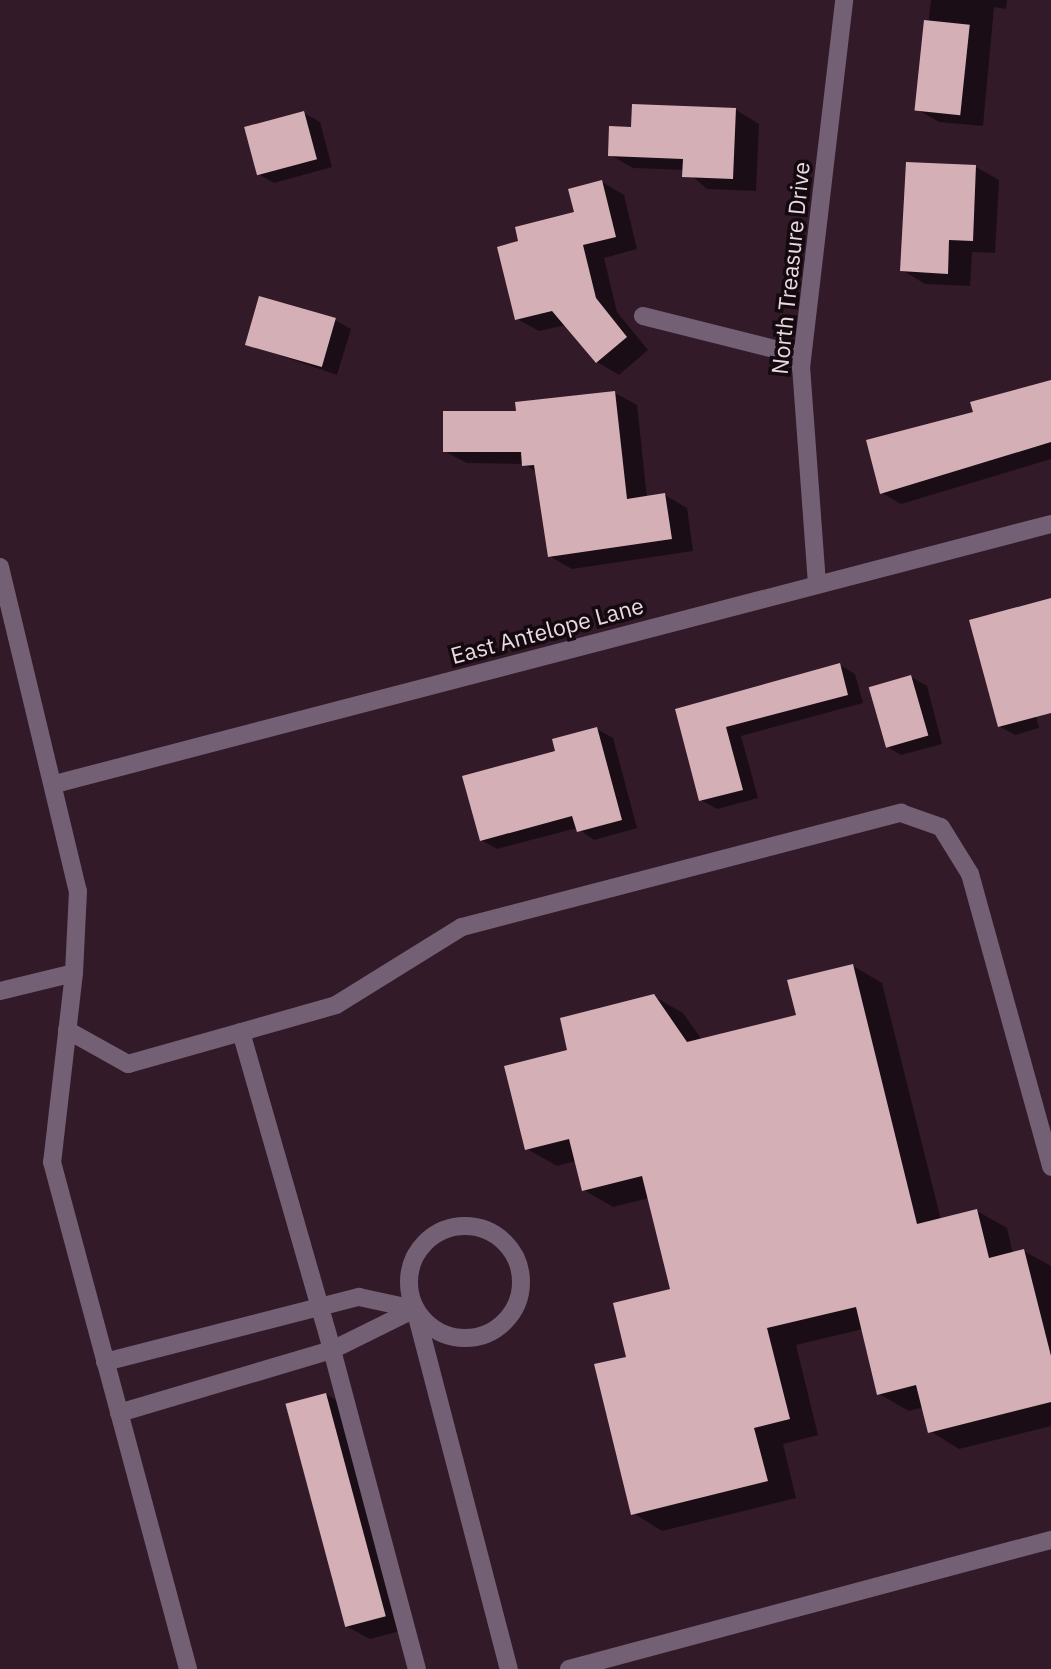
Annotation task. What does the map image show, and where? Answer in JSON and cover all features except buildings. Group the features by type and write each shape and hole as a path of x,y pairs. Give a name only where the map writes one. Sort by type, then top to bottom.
{"street":[{"name":"North Treasure Drive","path":"817,584 802,356 844,0"},
{"path":"643,316 802,356"},
{"name":"East Antelope Lane","path":"55,784 1051,524"},
{"path":"0,567 55,784 78,891 74,973 52,1162 188,1669"},
{"path":"67,1030 128,1064 336,1005 462,927 901,813 941,827 971,874 1051,1167"},
{"path":"0,991 74,973"},
{"path":"241,1032 317,1307 332,1350 417,1669"},
{"path":"105,1362 359,1297 415,1309 443,1335 481,1337 498,1328 520,1297 517,1261 508,1245 476,1227 440,1231 412,1265 415,1309 509,1669"},
{"path":"119,1413 332,1350 415,1309"},
{"path":"569,1669 1051,1540"}]}
